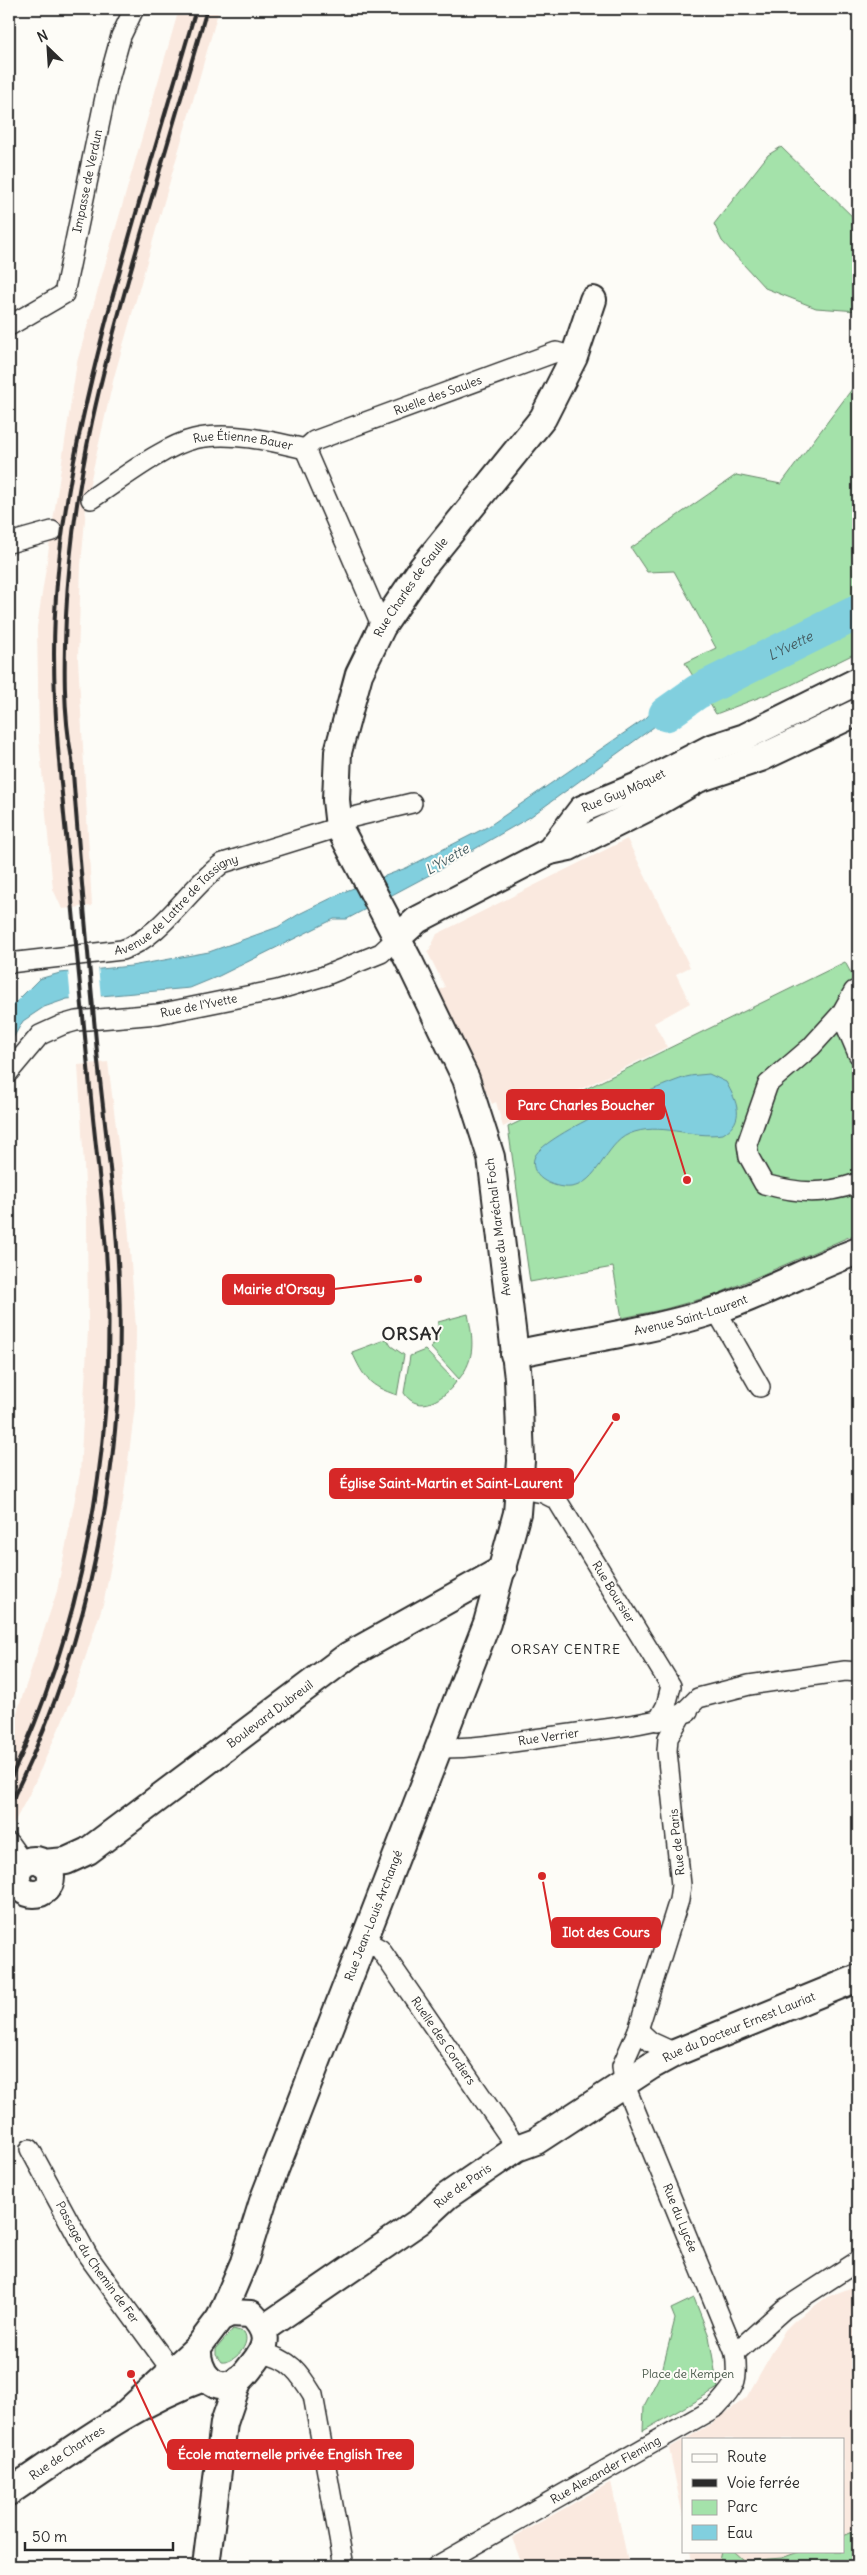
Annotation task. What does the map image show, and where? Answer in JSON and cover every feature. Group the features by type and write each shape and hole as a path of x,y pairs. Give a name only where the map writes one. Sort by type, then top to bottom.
{"main road":[{"name":"Rue Charles de Gaulle","path":"380,905 338,824 338,752 359,674 382,627 422,568 542,418 574,357 593,300"},
{"name":"Rue Guy Môquet","path":"716,759 745,737 858,681"},
{"name":"Rue Guy Môquet","path":"397,938 417,920 550,851 582,809 638,786 716,759 761,758 858,712"},
{"name":"Avenue du Maréchal Foch","path":"380,905 466,1079 491,1158 514,1354 522,1461 517,1513 504,1569"},
{"name":"Avenue Saint-Laurent","path":"514,1354 716,1310 858,1251"},
{"name":"Rue Jean-Louis Archangé","path":"220,2318 244,2262 264,2198 487,1623 504,1569"},
{"name":"Boulevard Dubreuil","path":"23,1879 88,1851 349,1655 383,1634 504,1569"},
{"name":"Rue du Docteur Ernest Lauriat","path":"624,2083 676,2053 857,1981"},
{"name":"Rue de Paris","path":"259,2332 420,2221 447,2196 517,2148 536,2141 624,2083"},
{"name":"Rue Jean-Louis Archangé","path":"244,2262 259,2332"},
{"path":"206,2566 224,2423 239,2379 259,2332 230,2313 220,2318 198,2346 197,2358 209,2380 224,2423"},
{"name":"Rue de Chartres","path":"125,2414 198,2346"},
{"path":"209,2380 225,2384 239,2379"},
{"name":"Rue de Chartres","path":"9,2492 125,2414 184,2385 209,2380"}],"street":[{"name":"Impasse de Verdun","path":"9,326 64,294 108,83 121,36 134,9"},
{"name":"Ruelle des Saules","path":"305,449 314,441 556,352 574,357"},
{"name":"Rue Étienne Bauer","path":"91,499 161,454 194,439 226,436 305,449 382,627"},
{"path":"9,543 52,531"},
{"name":"Avenue de Lattre de Tassigny","path":"9,963 122,950 135,946 149,935 207,874 223,863 338,824 412,803"},
{"name":"Rue de l'Yvette","path":"9,1072 40,1035 62,1025 76,1021 158,1014 277,990 324,976 381,953 397,938"},
{"path":"854,991 841,1014 811,1047 768,1084 747,1144 749,1157 764,1184 793,1192 823,1193 858,1183"},
{"path":"841,1014 858,1054"},
{"path":"716,1310 760,1387"},
{"name":"Rue Boursier","path":"519,1489 543,1493 556,1500 670,1686"},
{"path":"668,1738 682,1714 698,1698 749,1685 857,1670"},
{"path":"658,1721 666,1706 670,1686 698,1698"},
{"path":"658,1721 752,1694"},
{"name":"Rue Verrier","path":"438,1748 457,1749 500,1744 658,1721"},
{"name":"Rue de Paris","path":"624,2083 622,2066 638,2030 679,1900 681,1885 668,1738 658,1721"},
{"path":"9,1843 19,1857 23,1879"},
{"name":"Ruelle des Cordiers","path":"364,1940 380,1949 517,2148"},
{"path":"638,2030 651,2042 676,2053"},
{"name":"Rue du Lycée","path":"624,2083 735,2353"},
{"name":"Passage du Chemin de Fer","path":"30,2149 88,2256 172,2371"},
{"path":"735,2353 784,2309 858,2261"},
{"path":"259,2332 280,2357 300,2374 313,2395 344,2566"},
{"name":"Rue Alexander Fleming","path":"437,2566 716,2407 730,2392 738,2376 735,2353"}],"shaded area":[{"path":"179,9 219,9 114,377 87,496 81,566 78,659 92,906 62,909 53,889 39,739 37,627 77,362"},
{"path":"627,839 690,967 676,974 690,1003 654,1023 667,1047 503,1127 496,1102 492,1104 437,991 445,987 428,953 437,934"},
{"path":"108,1062 128,1224 136,1328 135,1406 123,1501 104,1601 71,1701 31,1791 9,1832 9,1737 57,1591 80,1473 88,1330 87,1217 78,1065"},
{"path":"855,2286 858,2297 858,2566 693,2566 690,2552 844,2552 844,2438 687,2438 708,2426 746,2398 785,2330 795,2320 827,2297"},
{"path":"682,2441 682,2512 669,2448"},
{"path":"611,2482 629,2566 519,2566 522,2564 512,2538"}],"green space":[{"path":"781,147 858,222 858,311 816,308 765,288 722,241 714,224 768,155"},
{"path":"858,381 858,652 789,686 716,714 685,663 716,648 674,571 647,572 631,548 736,475 781,484"},
{"path":"845,962 858,986 838,1023 858,1066 858,1233 715,1295 665,1309 622,1318 613,1267 530,1282 508,1127"},
{"path":"468,1314 472,1340 471,1356 459,1379 431,1348 438,1337 438,1322"},
{"path":"387,1339 391,1346 404,1355 397,1395 380,1388 368,1380 352,1352"},
{"path":"425,1350 456,1382 439,1399 424,1404 410,1400 404,1393 410,1356"},
{"name":"Place de Kempen","path":"694,2298 709,2336 718,2388 643,2431 644,2406 662,2371 675,2319 671,2309"},
{"path":"233,2329 244,2332 246,2342 236,2357 226,2362 221,2362 216,2355 216,2349"},
{"path":"858,2530 858,2566 718,2566 721,2552 734,2552 744,2561 782,2558 798,2552 844,2552 844,2536"}],"water":[{"path":"699,679 715,698 662,721 530,817 435,872 347,919 334,919 219,976 190,988 67,999 44,1007 23,1021 9,1045 9,1009 39,979 60,973 131,966 209,952 278,927 299,914 346,891 406,868 489,826 646,718 660,703"},
{"path":"709,1074 726,1082 736,1104 737,1117 735,1123 723,1134 711,1135 652,1129 629,1134 614,1146 588,1179 571,1187 549,1183 536,1172 534,1159 544,1146 581,1123 672,1082 689,1076"}],"pier":[{"path":"98,966 101,998 71,1001 68,969"}],"waterway":[{"name":"L'Yvette","path":"666,714 697,692 858,612"}],"railway":[{"path":"9,1782 34,1724 56,1664 74,1603 88,1541 98,1478 105,1414 108,1351 108,1288 105,1240 56,722 54,654 59,565 71,478 99,349 131,231 196,9"},
{"path":"9,1806 37,1745 61,1682 81,1617 97,1551 109,1484 116,1417 120,1349 119,1282 115,1224 97,1052 66,705 65,634 69,566 83,469 103,375 128,280 207,9"}],"place":[{"name":"Parc Charles Boucher","path":"687,1180"},
{"name":"Mairie d'Orsay","path":"418,1279"},
{"name":"Église Saint-Martin et Saint-Laurent","path":"616,1417"},
{"name":"Ilot des Cours","path":"542,1876"},
{"name":"École maternelle privée English Tree","path":"131,2374"}],"district":[{"name":"ORSAY","path":"412,1334"},
{"name":"ORSAY CENTRE","path":"566,1649"}]}
